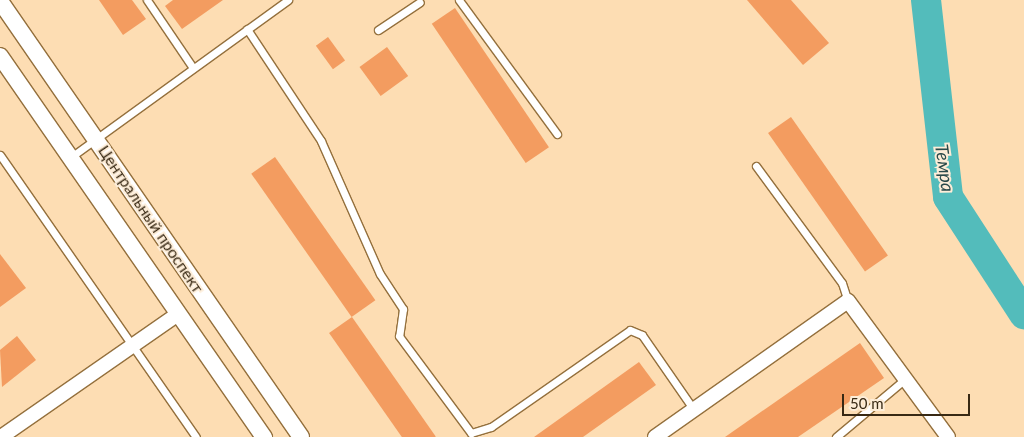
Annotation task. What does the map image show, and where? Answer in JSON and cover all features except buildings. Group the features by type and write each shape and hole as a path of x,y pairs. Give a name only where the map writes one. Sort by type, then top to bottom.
{"street":[{"name":"Центральный проспект","path":"0,1 301,437"},
{"name":"Центральный проспект","path":"0,56 264,437"},
{"path":"655,437 848,301 948,437"},
{"path":"1,437 178,314"}],"lane":[{"path":"147,0 193,68"},
{"path":"71,157 288,0"},
{"path":"459,0 557,134"},
{"path":"378,30 421,1"},
{"path":"247,29 321,142 380,274 403,309 399,336 471,433 491,427 630,330 642,335 694,410"},
{"path":"0,155 196,437"},
{"path":"756,166 842,282 848,301"},
{"path":"836,437 905,379"}],"waterway":[{"name":"Темра","path":"926,0 948,197 1024,314"}]}
